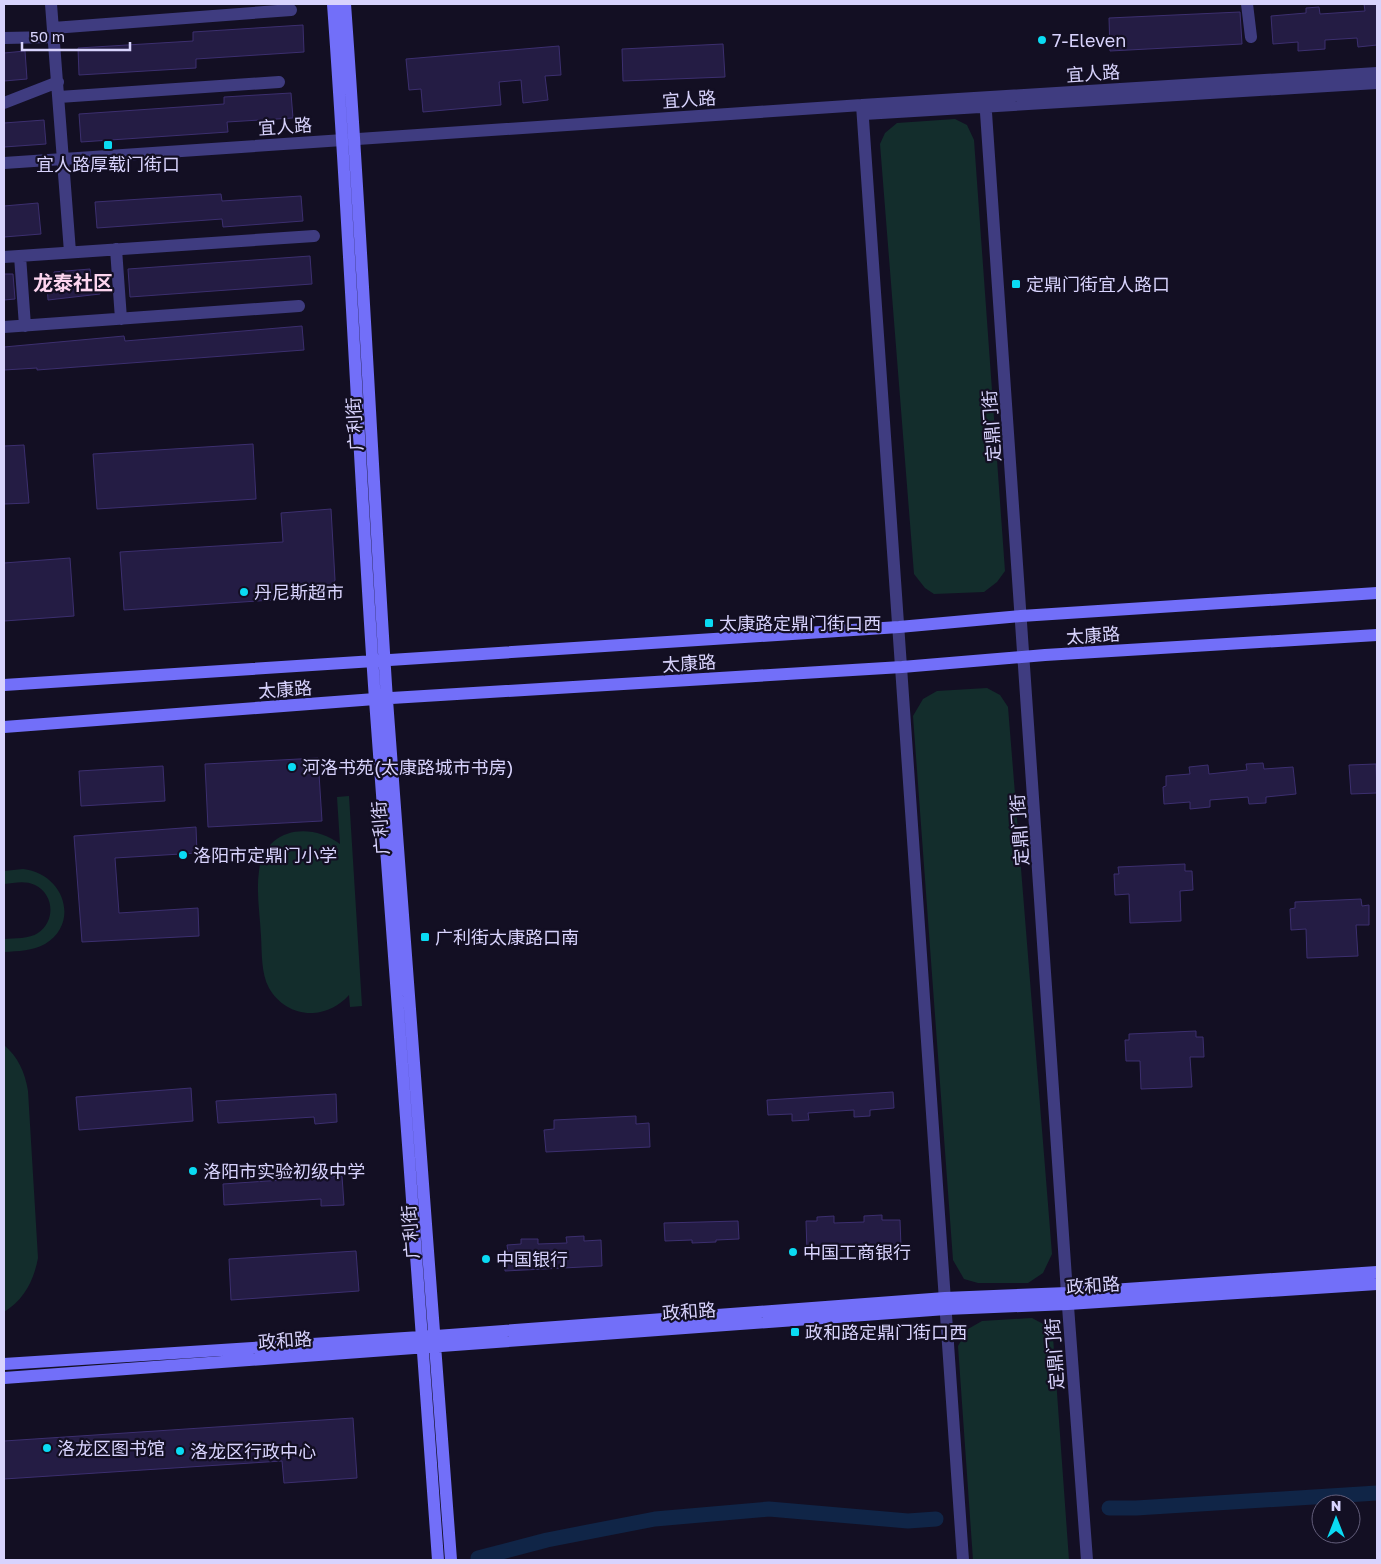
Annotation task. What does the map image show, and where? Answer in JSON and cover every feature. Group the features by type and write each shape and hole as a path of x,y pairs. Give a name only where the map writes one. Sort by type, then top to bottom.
{"street":[{"path":"51,4 70,252"},
{"name":"广利街","path":"333,4 349,144"},
{"name":"广利街","path":"345,4 349,144 381,699 430,1342 451,1560"},
{"path":"1247,4 1251,37"},
{"path":"4,38 292,10"},
{"name":"宜人路","path":"4,171 64,163 986,102 1377,73"},
{"path":"4,103 58,82"},
{"path":"59,97 280,82"},
{"name":"宜人路","path":"986,102 1377,83"},
{"name":"定鼎门街","path":"986,102 1087,1560"},
{"path":"862,110 963,1560"},
{"name":"宜人路","path":"4,163 64,163"},
{"path":"4,257 314,236"},
{"path":"116,249 121,319"},
{"path":"20,256 25,326"},
{"path":"4,327 299,306"},
{"name":"太康路","path":"4,685 899,627 1022,616 1377,593"},
{"name":"太康路","path":"4,727 381,699 1377,635"},
{"name":"政和路","path":"1068,1299 1377,1272"},
{"name":"政和路","path":"4,1378 430,1342 945,1304 1377,1284"},
{"name":"广利街","path":"430,1342 438,1560"},
{"name":"政和路","path":"4,1364 430,1342"}],"green space":[{"path":"955,119 967,125 974,140 1005,571 997,582 984,592 934,594 925,588 914,574 880,144 885,133 897,123"},
{"path":"987,688 1000,695 1008,707 1052,1254 1043,1273 1028,1283 978,1283 964,1279 953,1260 913,716 923,699 937,691"},
{"path":"349,796 362,1006 350,1007 349,995 328,1010 313,1013 300,1012 288,1007 277,999 266,982 262,963 258,895 259,871 269,846 279,838 290,833 302,831 315,833 328,837 340,844 337,797"},
{"path":"23,869 37,872 48,879 57,889 62,900 64,912 62,924 56,935 45,944 36,948 4,952 4,939 22,938 38,933 48,922 50,915 49,901 41,889 35,885 20,882 4,884 4,871"},
{"path":"4,1045 20,1065 28,1091 38,1258 34,1274 27,1289 17,1302 4,1312"},
{"path":"1032,1318 1045,1325 1053,1337 1069,1560 973,1560 958,1346 968,1329 982,1321"}],"building":[{"path":"1364,4 1377,4 1377,45 1358,47 1357,38 1325,40 1325,49 1298,51 1298,42 1273,44 1271,16 1306,13 1306,8 1319,7 1320,14 1365,11"},
{"path":"1240,12 1242,44 1110,51 1109,18"},
{"path":"303,25 304,52 196,59 196,68 79,75 78,48 193,41 193,32"},
{"path":"723,44 725,77 623,81 622,49"},
{"path":"559,46 561,75 545,76 548,100 523,103 521,80 499,82 501,105 423,112 421,89 409,90 406,59"},
{"path":"25,51 27,79 4,81 4,53"},
{"path":"291,93 293,118 227,122 228,132 81,142 79,114 224,104 224,97"},
{"path":"44,120 46,144 4,147 4,123"},
{"path":"221,194 222,201 301,196 303,221 223,227 222,219 97,228 95,202"},
{"path":"38,203 41,234 4,237 4,206"},
{"path":"310,256 312,284 130,297 128,269"},
{"path":"90,269 91,279 98,279 100,294 48,300 47,284 55,283 54,272"},
{"path":"4,274 13,274 15,299 4,300"},
{"path":"302,326 304,350 37,370 37,368 4,370 4,347 124,336 125,341"},
{"path":"253,444 256,499 97,509 93,454"},
{"path":"24,445 29,503 4,504 4,446"},
{"path":"331,509 335,580 329,591 323,595 317,597 124,610 120,552 283,542 281,513"},
{"path":"70,558 74,616 4,621 4,563"},
{"path":"318,758 322,821 208,827 205,764"},
{"path":"1263,763 1264,769 1293,767 1296,794 1266,797 1266,803 1249,804 1248,797 1210,800 1210,807 1190,809 1190,802 1164,804 1163,787 1166,786 1166,776 1190,774 1189,767 1208,765 1209,774 1247,770 1246,764"},
{"path":"1376,764 1377,793 1351,794 1349,765"},
{"path":"163,766 165,801 81,806 79,771"},
{"path":"196,827 197,853 115,858 119,913 198,908 199,936 82,942 74,836"},
{"path":"1185,864 1185,871 1192,871 1193,890 1180,891 1181,921 1130,923 1129,894 1115,895 1114,874 1119,874 1118,867"},
{"path":"1361,899 1362,906 1369,905 1369,925 1356,925 1358,956 1307,958 1306,929 1291,930 1290,909 1295,908 1295,902"},
{"path":"1196,1031 1196,1037 1203,1037 1204,1057 1190,1057 1192,1087 1141,1089 1140,1061 1126,1061 1125,1040 1129,1040 1129,1034"},
{"path":"191,1088 193,1121 79,1130 76,1097"},
{"path":"893,1092 894,1108 870,1110 870,1116 854,1117 854,1110 808,1113 809,1120 792,1121 792,1114 768,1115 767,1100"},
{"path":"336,1094 337,1122 315,1124 314,1117 218,1123 216,1101"},
{"path":"636,1116 636,1124 649,1123 650,1147 546,1152 544,1130 554,1129 554,1120"},
{"path":"342,1176 344,1205 321,1206 321,1199 224,1205 223,1184"},
{"path":"882,1215 882,1220 900,1220 901,1247 807,1251 806,1221 817,1221 817,1217 834,1216 834,1223 864,1222 864,1216"},
{"path":"738,1221 739,1239 692,1243 692,1240 665,1241 664,1223"},
{"path":"584,1236 584,1241 601,1240 602,1266 505,1271 504,1252 508,1252 507,1245 521,1244 521,1239 538,1239 538,1244 567,1243 566,1237"},
{"path":"356,1251 359,1291 231,1300 229,1259"},
{"name":"洛龙区行政中心","path":"353,1418 357,1478 284,1483 282,1461 4,1479 4,1441"}],"waterway":[{"path":"1109,1508 1136,1508 1377,1493"},
{"path":"478,1558 547,1540 655,1519 769,1509 908,1521 936,1519"}],"place":[{"name":"7-Eleven","path":"1042,40"},
{"name":"宜人路厚载门街口","path":"108,145"},
{"name":"定鼎门街宜人路口","path":"1016,284"},
{"name":"丹尼斯超市","path":"244,592"},
{"name":"太康路定鼎门街口西","path":"709,623"},
{"name":"河洛书苑(太康路城市书房)","path":"292,767"},
{"name":"洛阳市定鼎门小学","path":"183,855"},
{"name":"广利街太康路口南","path":"425,937"},
{"name":"洛阳市实验初级中学","path":"193,1171"},
{"name":"中国工商银行","path":"793,1252"},
{"name":"中国银行","path":"486,1259"},
{"name":"政和路定鼎门街口西","path":"795,1332"},
{"name":"洛龙区图书馆","path":"47,1448"},
{"name":"洛龙区行政中心","path":"180,1451"}],"district":[{"name":"龙泰社区","path":"73,282"}]}
